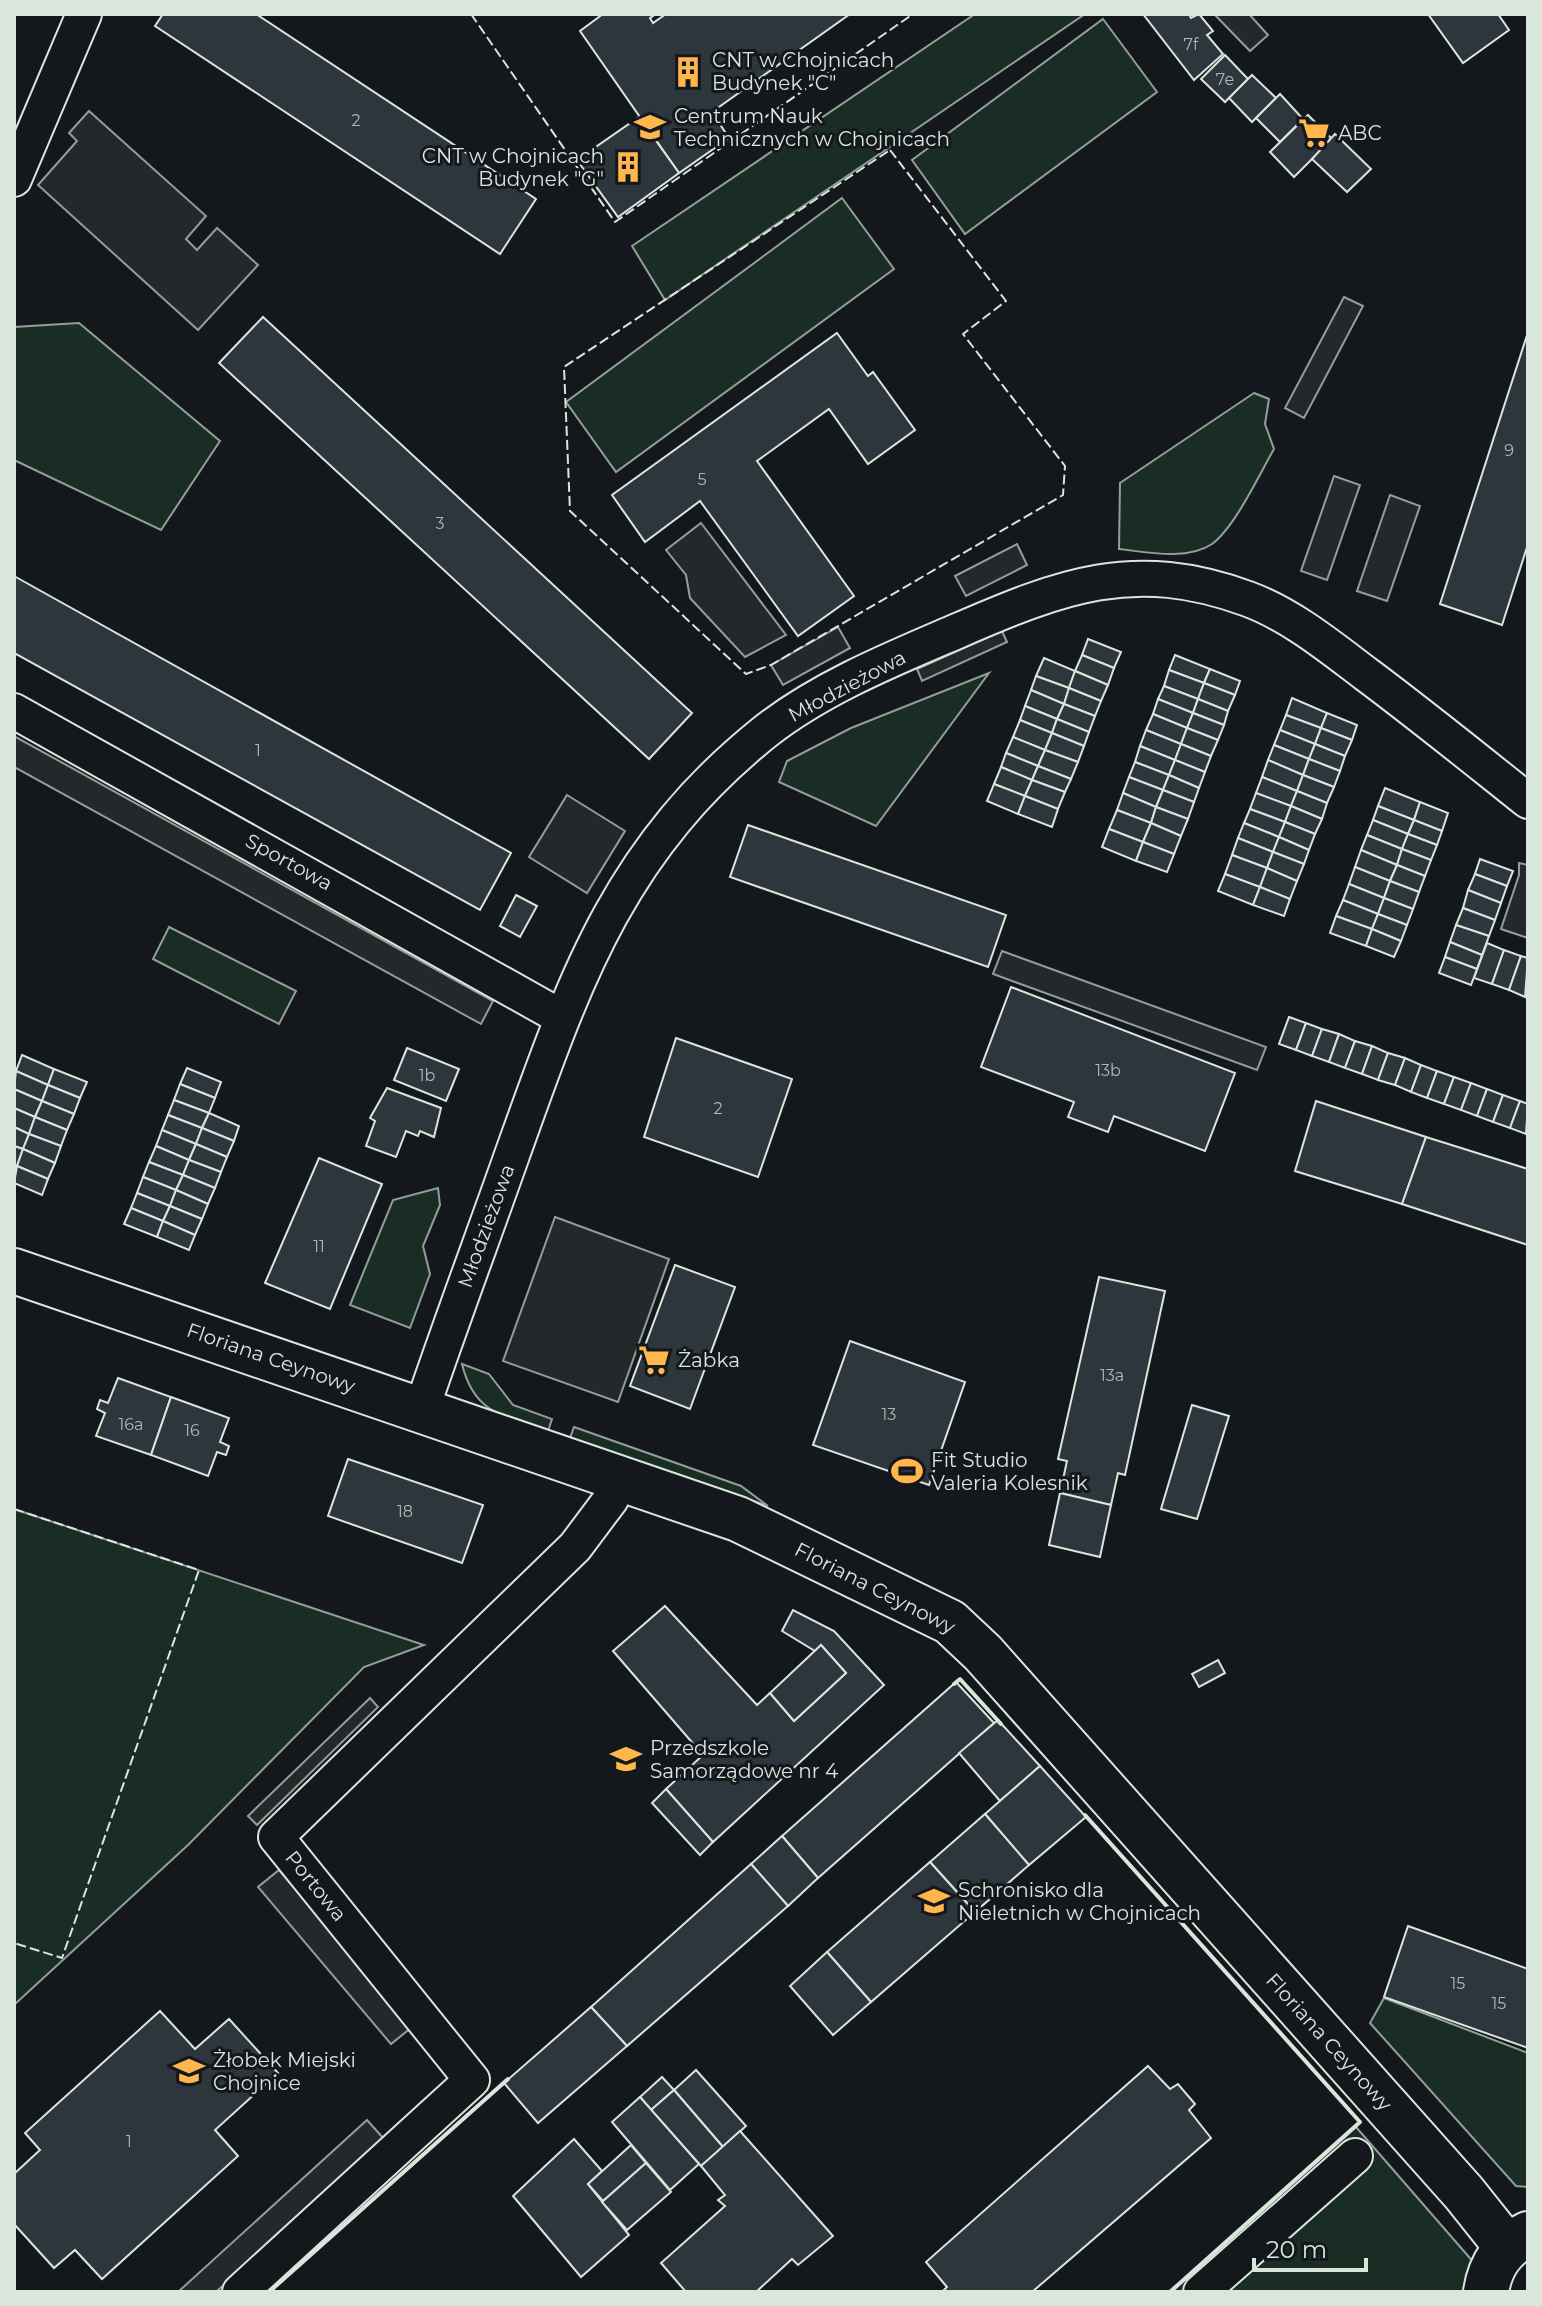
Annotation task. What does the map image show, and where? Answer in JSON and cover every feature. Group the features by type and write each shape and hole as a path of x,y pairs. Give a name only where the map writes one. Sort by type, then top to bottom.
{"street":[{"path":"14,179 84,14"},
{"name":"Młodzieżowa","path":"421,1411 561,1017 605,921 628,880 682,812 720,771 802,706 877,668 1030,599 1069,587 1129,578 1162,578 1196,583 1253,601 1322,640 1528,801"},
{"name":"Sportowa","path":"14,711 561,1017"},
{"name":"Floriana Ceynowy","path":"14,1271 738,1519 950,1622 983,1653 1464,2193 1517,2240"},
{"name":"Portowa","path":"240,2292 472,2080 276,1837 575,1547 611,1499 618,1477"},
{"path":"1201,2292 1355,2156"},
{"path":"1486,2292 1495,2261 1517,2240"}],"green space":[{"path":"975,14 1085,14 665,300 632,246"},
{"path":"1103,19 1157,92 965,234 912,160"},
{"path":"842,198 894,269 616,472 566,402"},
{"path":"79,323 220,441 161,530 14,460 14,327"},
{"path":"1254,393 1269,399 1265,424 1274,449 1238,513 1221,536 1202,549 1179,554 1119,549 1120,483"},
{"path":"989,673 876,826 779,782 787,761 851,728"},
{"path":"169,927 296,991 279,1024 153,959"},
{"path":"438,1188 440,1205 423,1246 430,1274 410,1328 350,1305 393,1200"},
{"path":"462,1364 489,1374 513,1405 552,1419 548,1431 493,1411 474,1393"},
{"path":"574,1427 741,1486 768,1506 570,1438"},
{"path":"14,1509 424,1645 364,1667 188,1845 14,2005"},
{"path":"1384,1998 1528,2053 1528,2187 1516,2186 1370,2023"},
{"path":"1356,2127 1482,2272 1473,2292 1171,2292"}],"shaded area":[{"path":"1214,14 1249,14 1268,35 1250,51"},
{"path":"89,111 206,216 186,239 197,250 217,228 258,265 198,330 38,185 77,141 69,133"},
{"path":"1344,297 1363,306 1304,418 1285,408"},
{"path":"1334,476 1360,485 1327,580 1301,571"},
{"path":"1390,495 1420,506 1387,601 1357,591"},
{"path":"701,523 786,635 745,657 690,598 686,575 666,550"},
{"path":"1017,544 1027,565 966,596 955,576"},
{"path":"838,627 850,648 783,685 771,665"},
{"path":"1002,631 1007,642 922,681 917,669"},
{"path":"14,736 493,1001 481,1024 14,767"},
{"path":"567,795 625,831 587,893 529,857"},
{"path":"1519,863 1528,865 1528,938 1501,929 1519,875"},
{"path":"1002,951 1266,1047 1257,1070 993,974"},
{"path":"555,1217 669,1259 618,1402 503,1361"},
{"path":"370,1698 378,1707 257,1825 248,1816"},
{"path":"279,1870 412,2027 391,2044 258,1887"},
{"path":"367,2120 384,2139 216,2292 178,2292"}],"building":[{"path":"163,14 256,14 536,199 500,254 155,26"},
{"name":"CNT w Chojnicach Budynek \"C\"","path":"603,14 656,14 650,18 653,23 666,14 850,14 712,112 729,138 679,173 580,31"},
{"path":"1143,14 1189,14 1191,18 1199,14 1213,31 1207,35 1223,54 1194,80"},
{"path":"1428,14 1498,14 1509,30 1463,63"},
{"path":"1225,55 1248,79 1225,102 1201,79"},
{"path":"1252,75 1276,98 1252,122 1229,98"},
{"path":"1280,94 1303,119 1280,142 1256,118"},
{"path":"1308,115 1332,139 1294,177 1270,152"},
{"name":"CNT w Chojnicach Budynek \"G\"","path":"639,117 679,173 618,217 577,160"},
{"path":"1335,134 1371,169 1347,192 1312,159"},
{"path":"263,317 692,713 649,759 219,363"},
{"path":"1528,332 1528,544 1502,625 1440,604"},
{"path":"837,333 868,376 873,372 915,430 868,464 829,409 757,461 854,596 798,636 700,501 645,542 612,495"},
{"path":"14,576 511,853 480,910 14,653"},
{"path":"1088,639 1121,652 1114,668 1082,655"},
{"path":"1082,655 1114,668 1108,685 1075,671"},
{"path":"1175,655 1210,669 1204,683 1169,670"},
{"path":"1044,658 1075,671 1069,688 1036,676"},
{"path":"1210,669 1240,681 1235,695 1204,683"},
{"path":"1169,670 1204,683 1198,699 1164,686"},
{"path":"1075,671 1108,685 1101,701 1069,688"},
{"path":"1036,676 1069,688 1064,704 1031,690"},
{"path":"1204,683 1235,695 1228,711 1198,699"},
{"path":"1164,686 1198,699 1193,713 1158,699"},
{"path":"1069,688 1101,701 1095,716 1064,704"},
{"path":"1031,690 1064,704 1057,719 1025,706"},
{"path":"1292,698 1327,713 1321,728 1286,715"},
{"path":"1158,699 1193,713 1187,728 1153,714"},
{"path":"1198,699 1228,711 1224,725 1193,713"},
{"path":"1064,704 1095,716 1089,732 1057,719"},
{"path":"1025,706 1057,719 1052,733 1020,720"},
{"path":"1193,713 1224,725 1218,740 1187,728"},
{"path":"1327,713 1357,725 1352,740 1321,728"},
{"path":"1153,714 1187,728 1181,744 1146,730"},
{"path":"1286,715 1321,728 1315,744 1280,730"},
{"path":"1057,719 1089,732 1084,746 1052,733"},
{"path":"1020,720 1052,733 1045,750 1013,737"},
{"path":"1187,728 1218,740 1211,756 1181,744"},
{"path":"1321,728 1352,740 1345,756 1315,744"},
{"path":"1146,730 1181,744 1175,760 1140,746"},
{"path":"1280,730 1315,744 1309,759 1274,745"},
{"path":"1052,733 1084,746 1078,762 1045,750"},
{"path":"1013,737 1045,750 1038,766 1006,753"},
{"path":"1181,744 1211,756 1205,772 1175,760"},
{"path":"1315,744 1345,756 1340,771 1309,759"},
{"path":"1274,745 1309,759 1303,775 1268,760"},
{"path":"1140,746 1175,760 1169,775 1135,762"},
{"path":"1045,750 1078,762 1071,779 1038,766"},
{"path":"1006,753 1038,766 1032,780 1001,767"},
{"path":"1309,759 1340,771 1334,787 1303,775"},
{"path":"1175,760 1205,772 1199,788 1169,775"},
{"path":"1268,760 1303,775 1297,791 1262,777"},
{"path":"1135,762 1169,775 1163,790 1129,777"},
{"path":"1038,766 1071,779 1065,792 1032,780"},
{"path":"1001,767 1032,780 1025,796 994,784"},
{"path":"1169,775 1199,788 1194,802 1163,790"},
{"path":"1303,775 1334,787 1327,803 1297,791"},
{"path":"1129,777 1163,790 1156,807 1123,793"},
{"path":"1262,777 1297,791 1291,806 1256,793"},
{"path":"1032,780 1065,792 1058,809 1025,796"},
{"path":"994,784 1025,796 1018,814 987,801"},
{"path":"1385,788 1420,802 1414,820 1378,806"},
{"path":"1163,790 1194,802 1188,819 1156,807"},
{"path":"1297,791 1327,803 1322,819 1291,806"},
{"path":"1123,793 1156,807 1151,823 1117,810"},
{"path":"1256,793 1291,806 1285,822 1250,809"},
{"path":"1025,796 1058,809 1052,827 1018,814"},
{"path":"1420,802 1448,813 1442,831 1414,820"},
{"path":"1291,806 1322,819 1315,834 1285,822"},
{"path":"1378,806 1414,820 1408,834 1373,820"},
{"path":"1156,807 1188,819 1181,836 1151,823"},
{"path":"1250,809 1285,822 1279,837 1244,823"},
{"path":"1117,810 1151,823 1143,842 1109,829"},
{"path":"1373,820 1408,834 1402,849 1367,835"},
{"path":"1414,820 1442,831 1437,845 1408,834"},
{"path":"1285,822 1315,834 1309,850 1279,837"},
{"path":"1151,823 1181,836 1174,854 1143,842"},
{"path":"1244,823 1279,837 1273,852 1238,838"},
{"path":"748,825 1006,915 988,967 730,877"},
{"path":"1109,829 1143,842 1136,861 1102,847"},
{"path":"1408,834 1437,845 1431,860 1402,849"},
{"path":"1367,835 1402,849 1397,865 1361,850"},
{"path":"1279,837 1309,850 1304,864 1273,852"},
{"path":"1238,838 1273,852 1267,868 1232,855"},
{"path":"1143,842 1174,854 1167,872 1136,861"},
{"path":"1402,849 1431,860 1425,876 1397,865"},
{"path":"1361,850 1397,865 1390,881 1355,867"},
{"path":"1273,852 1304,864 1297,881 1267,868"},
{"path":"1232,855 1267,868 1260,887 1225,874"},
{"path":"1480,859 1513,871 1507,886 1475,874"},
{"path":"1397,865 1425,876 1419,892 1390,881"},
{"path":"1355,867 1390,881 1384,898 1349,884"},
{"path":"1267,868 1297,881 1290,899 1260,887"},
{"path":"1225,874 1260,887 1253,905 1218,891"},
{"path":"1475,874 1507,886 1501,903 1468,890"},
{"path":"1390,881 1419,892 1413,909 1384,898"},
{"path":"1349,884 1384,898 1378,914 1343,900"},
{"path":"1260,887 1290,899 1284,916 1253,905"},
{"path":"1468,890 1501,903 1495,920 1463,908"},
{"path":"516,895 537,906 520,937 500,926"},
{"path":"1384,898 1413,909 1407,925 1378,914"},
{"path":"1343,900 1378,914 1372,929 1336,916"},
{"path":"1463,908 1495,920 1489,936 1456,925"},
{"path":"1378,914 1407,925 1401,941 1372,929"},
{"path":"1336,916 1372,929 1366,946 1330,933"},
{"path":"1456,925 1489,936 1482,955 1450,942"},
{"path":"1372,929 1401,941 1394,957 1366,946"},
{"path":"1450,942 1482,955 1477,969 1445,957"},
{"path":"1487,943 1504,950 1492,984 1474,978"},
{"path":"1504,950 1521,956 1509,990 1492,984"},
{"path":"1521,956 1528,958 1525,997 1509,990"},
{"path":"1445,957 1477,969 1471,985 1439,973"},
{"path":"1011,987 1235,1073 1205,1151 1114,1116 1108,1132 1068,1117 1074,1102 981,1067"},
{"path":"1289,1017 1306,1023 1296,1050 1279,1044"},
{"path":"1306,1023 1322,1029 1312,1056 1296,1050"},
{"path":"1322,1029 1339,1034 1329,1062 1312,1056"},
{"path":"1339,1034 1355,1041 1345,1068 1329,1062"},
{"path":"676,1038 792,1079 758,1177 644,1137"},
{"path":"1355,1041 1372,1046 1362,1074 1345,1068"},
{"path":"1372,1046 1388,1053 1378,1080 1362,1074"},
{"path":"407,1048 459,1069 446,1101 394,1080"},
{"path":"1388,1053 1405,1058 1395,1085 1378,1080"},
{"path":"22,1055 54,1069 48,1085 16,1071"},
{"path":"1405,1058 1421,1065 1411,1092 1395,1085"},
{"path":"1421,1065 1437,1071 1427,1098 1411,1092"},
{"path":"187,1068 221,1082 215,1098 180,1084"},
{"path":"54,1069 87,1082 80,1098 48,1085"},
{"path":"16,1071 48,1085 42,1101 14,1089"},
{"path":"1437,1071 1454,1077 1444,1104 1427,1098"},
{"path":"1454,1077 1471,1083 1461,1110 1444,1104"},
{"path":"1471,1083 1487,1089 1477,1116 1461,1110"},
{"path":"180,1084 215,1098 209,1113 174,1100"},
{"path":"48,1085 80,1098 74,1114 42,1101"},
{"path":"387,1088 441,1108 434,1137 420,1131 418,1136 406,1131 396,1157 366,1146 375,1121 370,1118"},
{"path":"14,1089 42,1101 35,1117 14,1108"},
{"path":"1487,1089 1503,1095 1493,1122 1477,1116"},
{"path":"1503,1095 1520,1101 1510,1128 1493,1122"},
{"path":"174,1100 209,1113 202,1128 168,1115"},
{"path":"42,1101 74,1114 67,1130 35,1117"},
{"path":"1316,1101 1426,1137 1402,1204 1295,1171"},
{"path":"1520,1101 1528,1104 1526,1134 1510,1128"},
{"path":"14,1108 35,1117 29,1134 14,1127"},
{"path":"209,1113 239,1126 234,1141 202,1128"},
{"path":"168,1115 202,1128 196,1144 162,1130"},
{"path":"35,1117 67,1130 61,1146 29,1134"},
{"path":"14,1127 29,1134 23,1149 14,1146"},
{"path":"202,1128 234,1141 227,1157 196,1144"},
{"path":"162,1130 196,1144 189,1160 156,1146"},
{"path":"29,1134 61,1146 55,1163 23,1149"},
{"path":"1426,1137 1528,1169 1528,1245 1402,1204"},
{"path":"196,1144 227,1157 221,1172 189,1160"},
{"path":"14,1146 23,1149 17,1166 14,1165"},
{"path":"156,1146 189,1160 183,1175 149,1162"},
{"path":"23,1149 55,1163 48,1179 17,1166"},
{"path":"319,1158 382,1184 330,1309 265,1283"},
{"path":"189,1160 221,1172 215,1188 183,1175"},
{"path":"149,1162 183,1175 176,1190 143,1177"},
{"path":"17,1166 48,1179 42,1195 14,1183"},
{"path":"183,1175 215,1188 208,1204 176,1190"},
{"path":"143,1177 176,1190 170,1206 137,1193"},
{"path":"176,1190 208,1204 202,1219 170,1206"},
{"path":"137,1193 170,1206 163,1221 131,1208"},
{"path":"170,1206 202,1219 195,1235 163,1221"},
{"path":"131,1208 163,1221 157,1237 124,1224"},
{"path":"163,1221 195,1235 189,1250 157,1237"},
{"path":"675,1265 735,1287 690,1409 630,1386"},
{"path":"1099,1277 1165,1291 1125,1475 1118,1473 1111,1505 1060,1493 1067,1461 1058,1459"},
{"path":"850,1341 965,1382 929,1485 813,1445"},
{"path":"118,1378 171,1397 151,1455 96,1436 105,1413 97,1409 100,1400 108,1403"},
{"path":"171,1397 229,1418 220,1442 229,1446 226,1455 217,1452 208,1476 151,1455"},
{"path":"1192,1405 1229,1416 1197,1519 1161,1509"},
{"path":"348,1459 483,1505 462,1563 328,1516"},
{"path":"1060,1493 1111,1505 1100,1557 1049,1545"},
{"path":"665,1606 757,1705 770,1693 794,1721 846,1673 821,1645 815,1651 782,1631 793,1610 834,1631 884,1685 713,1842 666,1789 703,1755 613,1651"},
{"path":"821,1645 846,1673 794,1721 770,1693"},
{"path":"1218,1660 1225,1673 1199,1687 1192,1674"},
{"path":"956,1682 994,1723 818,1878 782,1836"},
{"path":"998,1720 1040,1766 1000,1801 959,1753"},
{"path":"1040,1766 1086,1817 1029,1865 985,1814"},
{"path":"666,1789 713,1842 700,1855 652,1803"},
{"path":"985,1814 1029,1865 975,1912 930,1862"},
{"path":"782,1836 818,1878 788,1906 751,1864"},
{"path":"930,1862 975,1912 871,2002 827,1952"},
{"path":"751,1864 788,1906 627,2046 591,2007"},
{"path":"1408,1926 1528,1969 1528,2048 1384,1997"},
{"path":"827,1952 871,2002 833,2035 790,1986"},
{"path":"591,2007 627,2046 538,2123 504,2083"},
{"path":"160,2011 195,2049 229,2019 278,2073 215,2130 238,2156 102,2279 75,2250 54,2268 14,2224 14,2174 40,2150 25,2133"},
{"path":"1148,2066 1170,2089 1178,2084 1195,2104 1189,2110 1211,2138 1032,2292 942,2292 947,2287 926,2262"},
{"path":"696,2070 746,2126 723,2147 674,2090"},
{"path":"662,2077 674,2090 651,2110 640,2097"},
{"path":"674,2090 723,2147 701,2166 651,2110"},
{"path":"640,2097 699,2164 670,2190 612,2122"},
{"path":"740,2131 833,2236 798,2265 792,2259 756,2292 686,2292 661,2263 725,2206 718,2200 725,2195 701,2166"},
{"path":"574,2139 602,2171 588,2184 629,2235 581,2277 513,2196"},
{"path":"631,2145 646,2163 603,2201 588,2184"},
{"path":"646,2163 671,2192 627,2230 602,2202"}],"fence":[{"path":"471,14 615,222 913,14"},
{"path":"890,150 1006,301 963,334 1065,466 1063,495 771,665 746,674 570,511 564,367 890,150"},
{"path":"14,1509 199,1570 62,1958 14,1943"}],"wall":[{"path":"954,1684 960,1679 1001,1724"},
{"path":"1085,1815 1360,2122 1170,2292"},
{"path":"269,2292 508,2079"}],"place":[{"name":"CNT w Chojnicach Budynek \"C\"","path":"688,72"},
{"name":"Centrum Nauk Technicznych w Chojnicach","path":"650,127"},
{"name":"ABC","path":"1314,133"},
{"name":"CNT w Chojnicach Budynek \"G\"","path":"628,167"},
{"name":"Żabka","path":"654,1360"},
{"name":"Fit Studio Valeria Kolesnik","path":"907,1471"},
{"name":"Przedszkole Samorządowe nr 4","path":"626,1759"},
{"name":"Schronisko dla Nieletnich w Chojnicach","path":"934,1901"},
{"name":"Żłobek Miejski Chojnice","path":"189,2071"}]}
